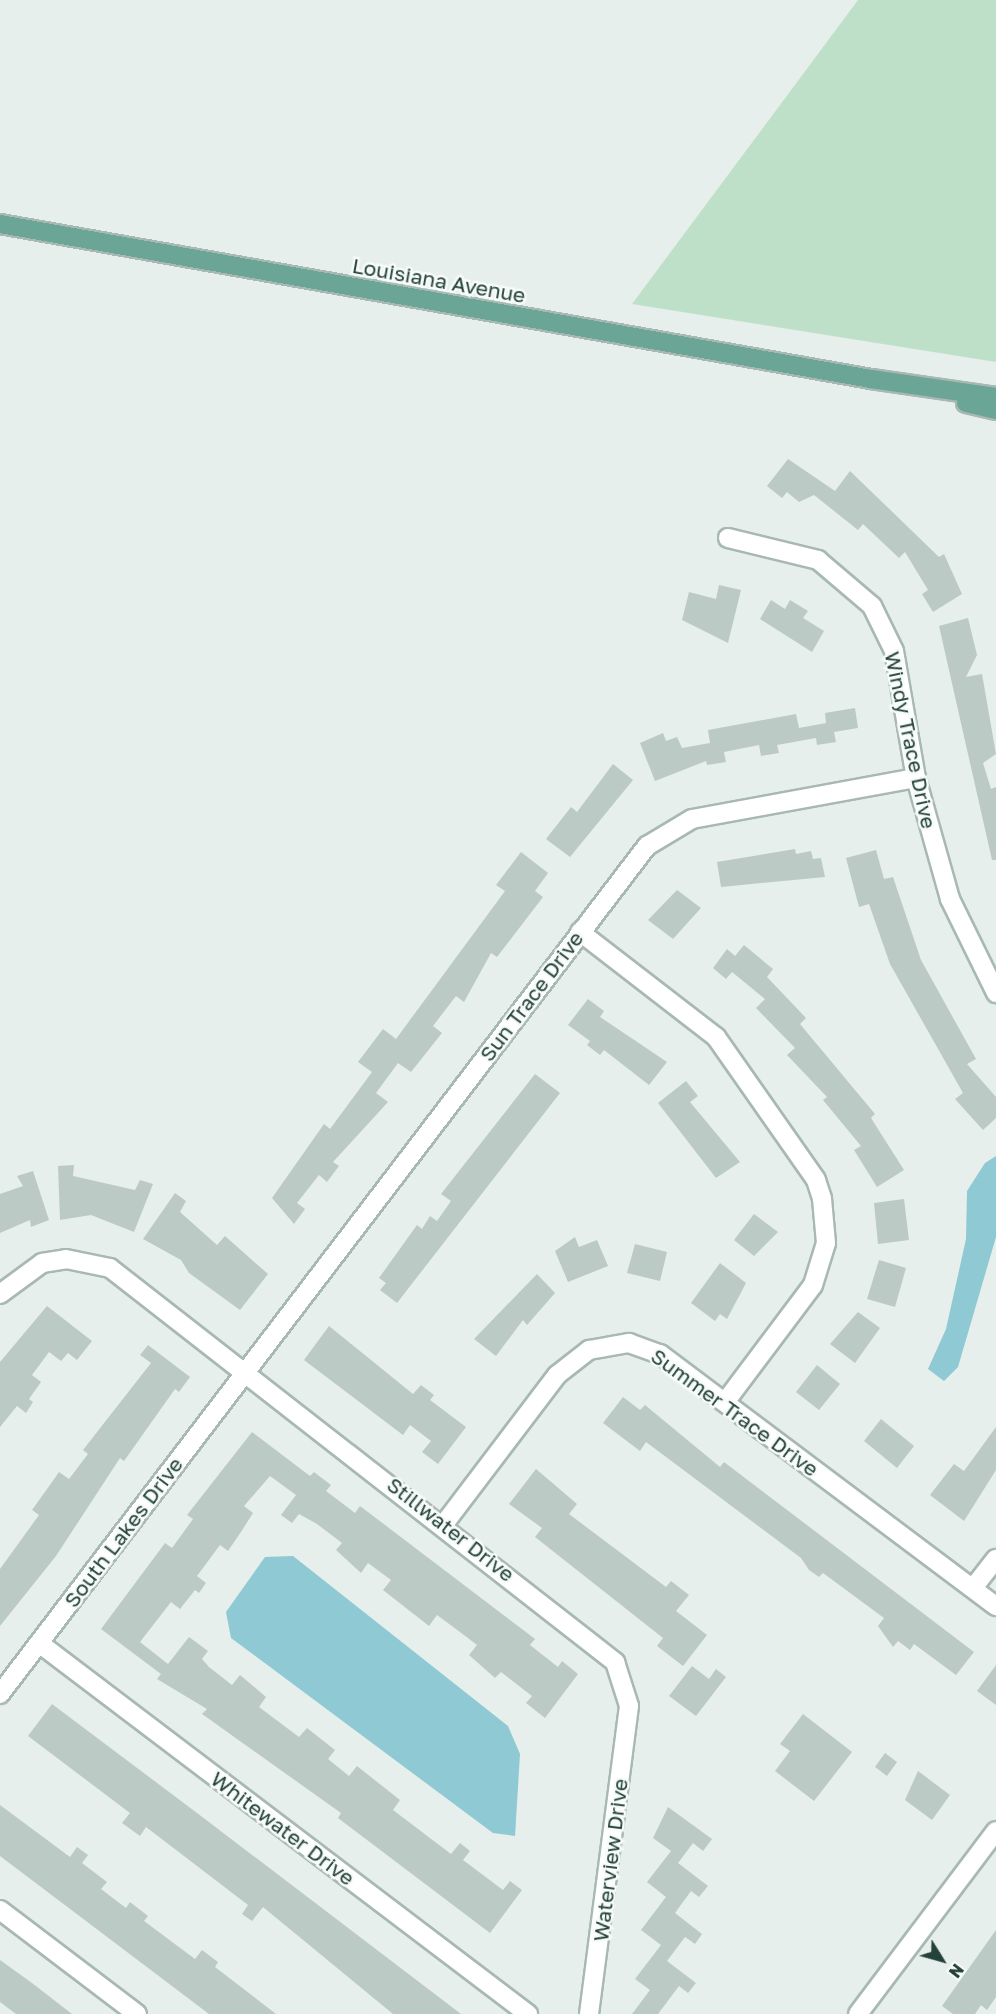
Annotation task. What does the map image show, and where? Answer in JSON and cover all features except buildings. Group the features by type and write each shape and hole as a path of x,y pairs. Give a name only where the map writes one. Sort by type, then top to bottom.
{"main road":[{"name":"Louisiana Avenue","path":"0,224 871,379 996,397"},
{"name":"Louisiana Avenue","path":"871,379 996,410"}],"street":[{"name":"Windy Trace Drive","path":"728,538 818,560 872,606 894,651 916,778 950,899 996,993"},
{"name":"Sun Trace Drive","path":"246,1371 647,846 692,819 916,778"},
{"path":"580,932 716,1037 816,1180 822,1199 826,1243 813,1286 725,1402"},
{"name":"Stillwater Drive","path":"0,1294 42,1263 90,1260 130,1281 592,1638 615,1662 629,1706"},
{"name":"Summer Trace Drive","path":"444,1524 557,1375 589,1350 616,1342 645,1346 725,1402 996,1606"},
{"name":"South Lakes Drive","path":"0,1694 246,1371"},
{"path":"973,1588 996,1559"},
{"name":"Whitewater Drive","path":"39,1642 528,2014"},
{"name":"Waterview Drive","path":"589,2014 629,1706"},
{"path":"858,2014 996,1831"},
{"path":"0,1910 137,2014"}],"green space":[{"path":"858,0 996,0 996,362 632,304"}],"water":[{"path":"996,1156 996,1237 958,1367 944,1381 928,1369 946,1329 966,1239 967,1191 985,1163"},
{"path":"293,1556 508,1726 520,1754 515,1836 493,1833 231,1638 226,1612 265,1557"}]}
